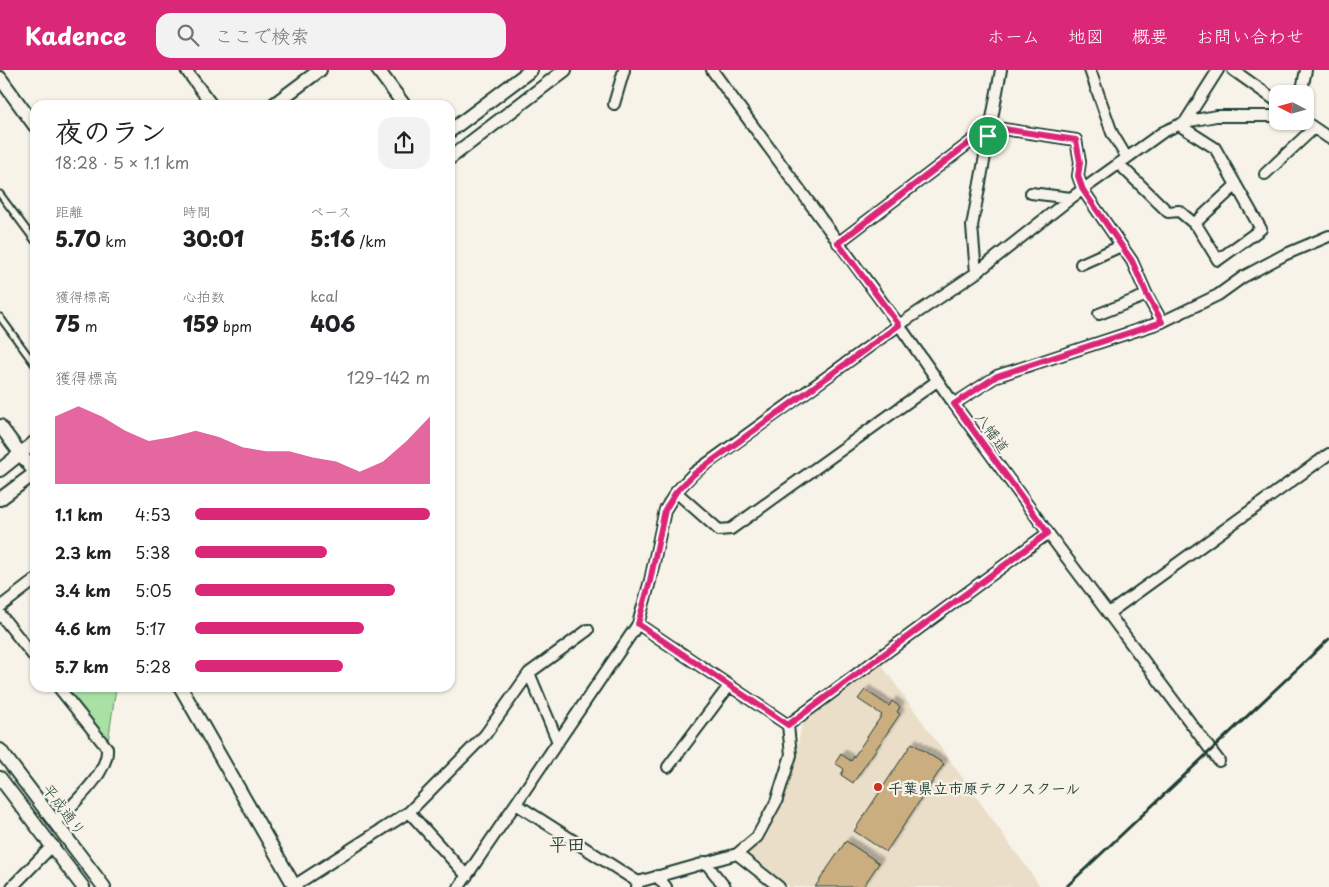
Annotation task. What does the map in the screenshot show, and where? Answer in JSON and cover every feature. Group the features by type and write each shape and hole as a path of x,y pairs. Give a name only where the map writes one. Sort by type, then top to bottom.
{"street":[{"path":"186,70 208,100"},
{"path":"280,100 320,70"},
{"path":"378,70 400,100"},
{"path":"455,127 530,70"},
{"path":"455,154 565,70"},
{"path":"614,104 624,70"},
{"name":"八幡道","path":"712,70 899,325 1048,533 1218,761"},
{"path":"976,273 972,226 1001,70"},
{"path":"1090,70 1123,161 1168,212 1179,211 1194,224 1218,260 1261,229 1215,148 1182,123"},
{"path":"1182,123 1218,70"},
{"path":"1233,70 1269,96"},
{"path":"1303,85 1306,70"},
{"path":"0,78 30,119"},
{"path":"460,887 638,624 650,581 665,510 676,492 702,468 899,325 976,273 1071,198 1163,132 1182,123 1225,115 1269,116"},
{"path":"1314,128 1329,138"},
{"path":"1265,174 1312,130"},
{"path":"838,243 977,137 989,132 1076,140 1080,162 1078,176 1083,190 1132,261 1147,295 1162,322"},
{"path":"1194,224 1236,186"},
{"path":"1031,193 1071,198"},
{"path":"954,404 997,376 1162,322 1218,295 1243,277 1284,255 1329,236"},
{"path":"1081,264 1121,246"},
{"path":"1099,314 1147,295"},
{"path":"676,492 719,530 731,529 937,380"},
{"path":"0,426 30,466"},
{"path":"0,470 30,446"},
{"path":"1109,613 1329,454"},
{"path":"0,499 30,477"},
{"path":"788,725 1048,533"},
{"path":"0,607 30,584"},
{"path":"0,614 30,652"},
{"path":"638,624 788,725"},
{"path":"183,692 294,886 409,812 485,734 529,673 588,630"},
{"path":"529,673 558,742"},
{"path":"668,767 729,686"},
{"path":"56,823 99,776 108,757 107,748 62,692"},
{"path":"516,804 637,884 657,876 737,854 757,836 776,802 791,756 788,725"},
{"name":"平成通り","path":"0,750 104,887"},
{"path":"0,778 83,887"},
{"path":"409,812 467,876"},
{"path":"12,887 53,846"},
{"path":"737,854 779,887"},
{"path":"705,862 725,887"},
{"path":"657,876 666,887"}],"lane":[{"path":"0,194 30,234"},
{"path":"0,317 30,358"}],"shaded area":[{"name":"千葉県立市原テクノスクール","path":"881,664 1039,887 790,887 748,853 764,835 773,820 792,775 802,724"}],"green space":[{"path":"62,692 115,692 107,748"}],"building":[{"path":"865,690 889,706 892,701 900,707 897,712 900,714 853,783 841,775 844,769 835,763 841,754 851,761 882,715 858,699"},
{"path":"912,743 944,764 886,852 854,831"},
{"path":"846,841 879,863 863,887 815,887"}],"railway":[{"path":"1066,887 1329,639"}],"place":[{"name":"千葉県立市原テクノスクール","path":"878,787"}],"district":[{"name":"平田","path":"567,843"}],"route":[{"path":"990,127 1076,140 1080,162 1078,176 1083,190 1132,261 1147,295 1162,322 997,376 954,404 1048,533 788,725 638,624 650,581 665,510 676,492 694,474 899,325 838,243 977,137 988,136 990,127"}]}
